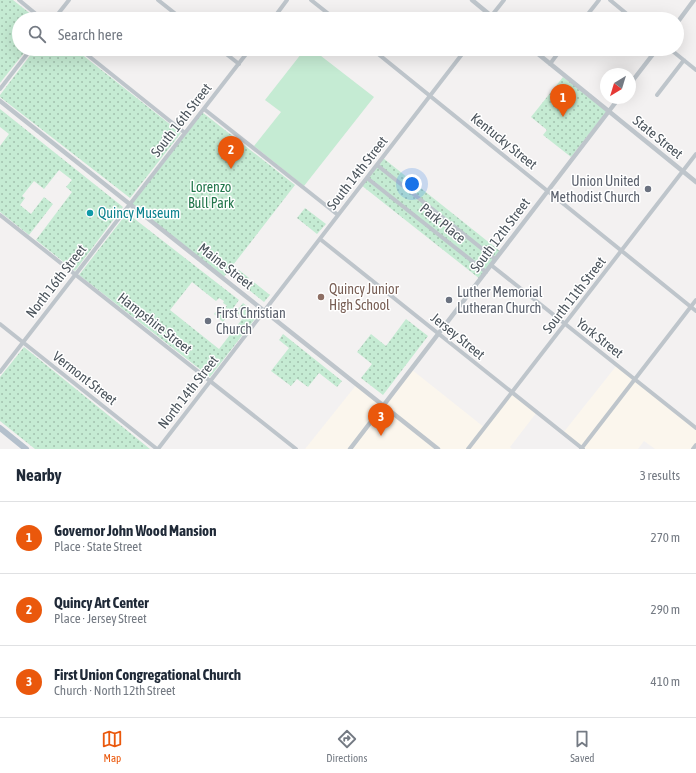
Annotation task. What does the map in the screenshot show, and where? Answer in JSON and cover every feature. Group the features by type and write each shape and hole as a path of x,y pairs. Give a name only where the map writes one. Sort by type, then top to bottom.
{"main road":[{"path":"0,428 26,449"}],"street":[{"path":"19,0 34,12"},
{"path":"60,12 69,0"},
{"path":"158,0 173,12"},
{"path":"278,12 287,0"},
{"path":"311,0 326,12"},
{"path":"472,0 485,12"},
{"path":"496,12 504,0"},
{"path":"590,12 599,0"},
{"path":"610,0 625,12"},
{"path":"684,14 694,0"},
{"path":"0,89 26,56"},
{"path":"89,56 185,133"},
{"path":"229,56 239,64"},
{"name":"South 16th Street","path":"130,204 245,56"},
{"name":"Kentucky Street","path":"381,56 696,311"},
{"name":"South 14th Street","path":"264,311 461,56"},
{"name":"State Street","path":"540,56 696,182"},
{"path":"550,64 556,56"},
{"path":"636,76 652,56"},
{"path":"679,56 696,70"},
{"path":"657,95 684,60"},
{"name":"Maine Street","path":"0,101 438,449"},
{"name":"South 12th Street","path":"350,449 614,104"},
{"path":"204,109 338,215"},
{"name":"Sourth 11th Street","path":"468,449 696,154"},
{"name":"Park Place","path":"377,165 495,259"},
{"name":"Park Place","path":"367,178 486,272"},
{"name":"North 16th Street","path":"0,372 130,204"},
{"name":"Hampshire Street","path":"0,215 296,449"},
{"name":"Jersey Street","path":"320,239 582,449"},
{"name":"York Street","path":"491,265 696,428"},
{"path":"582,449 696,300"},
{"name":"North 14th Street","path":"158,449 264,311"},
{"name":"Vermont Street","path":"0,324 158,449"},
{"path":"693,449 696,445"}],"shaded area":[{"path":"617,365 696,428 696,445 693,449 655,449 644,441 638,449 581,449 563,433"},
{"path":"411,369 485,428 512,392 537,412 510,447 512,449 305,449 357,384 383,405"}],"green space":[{"path":"0,0 13,0 28,12 12,12 12,56 21,56 0,83"},
{"path":"30,56 84,56 181,133 130,198 0,97"},
{"path":"300,56 321,56 374,97 304,186 254,146 281,112 265,100"},
{"path":"563,77 607,111 571,157 543,135 547,130 531,117"},
{"path":"0,109 123,207 75,271 36,240 72,192 66,187 72,180 59,170 44,189 34,181 22,196 25,198 20,205 31,214 44,197 53,204 29,235 0,212 0,146 9,134 0,127"},
{"name":"Lorenzo Bull Park","path":"202,112 295,185 223,278 130,205"},
{"path":"383,158 501,252 480,279 361,185"},
{"path":"305,208 326,224 317,234 297,218"},
{"path":"127,213 239,300 223,322 214,314 219,308 224,311 227,305 223,303 224,301 219,298 216,301 192,282 170,310 219,349 243,318 236,312 243,303 258,315 210,377 79,275"},
{"path":"239,270 249,278 247,280 249,282 251,280 270,295 264,302 234,278"},
{"path":"406,319 428,336 383,395 361,378 372,364 357,352 371,334 386,346"},
{"path":"283,334 342,381 337,387 319,373 308,387 297,379 291,386 271,371 289,348 279,340"},
{"path":"24,347 150,449 35,449 0,421 0,377"}],"place":[{"name":"Governor John Wood Mansion","path":"563,117"},
{"name":"Quincy Art Center","path":"231,169"},
{"name":"Union United Methodist Church","path":"648,189"},
{"name":"Quincy Museum","path":"90,213"},
{"name":"Quincy Junior High School","path":"321,297"},
{"name":"Luther Memorial Lutheran Church","path":"449,300"},
{"name":"First Christian Church","path":"208,321"},
{"name":"First Union Congregational Church","path":"381,436"}]}
